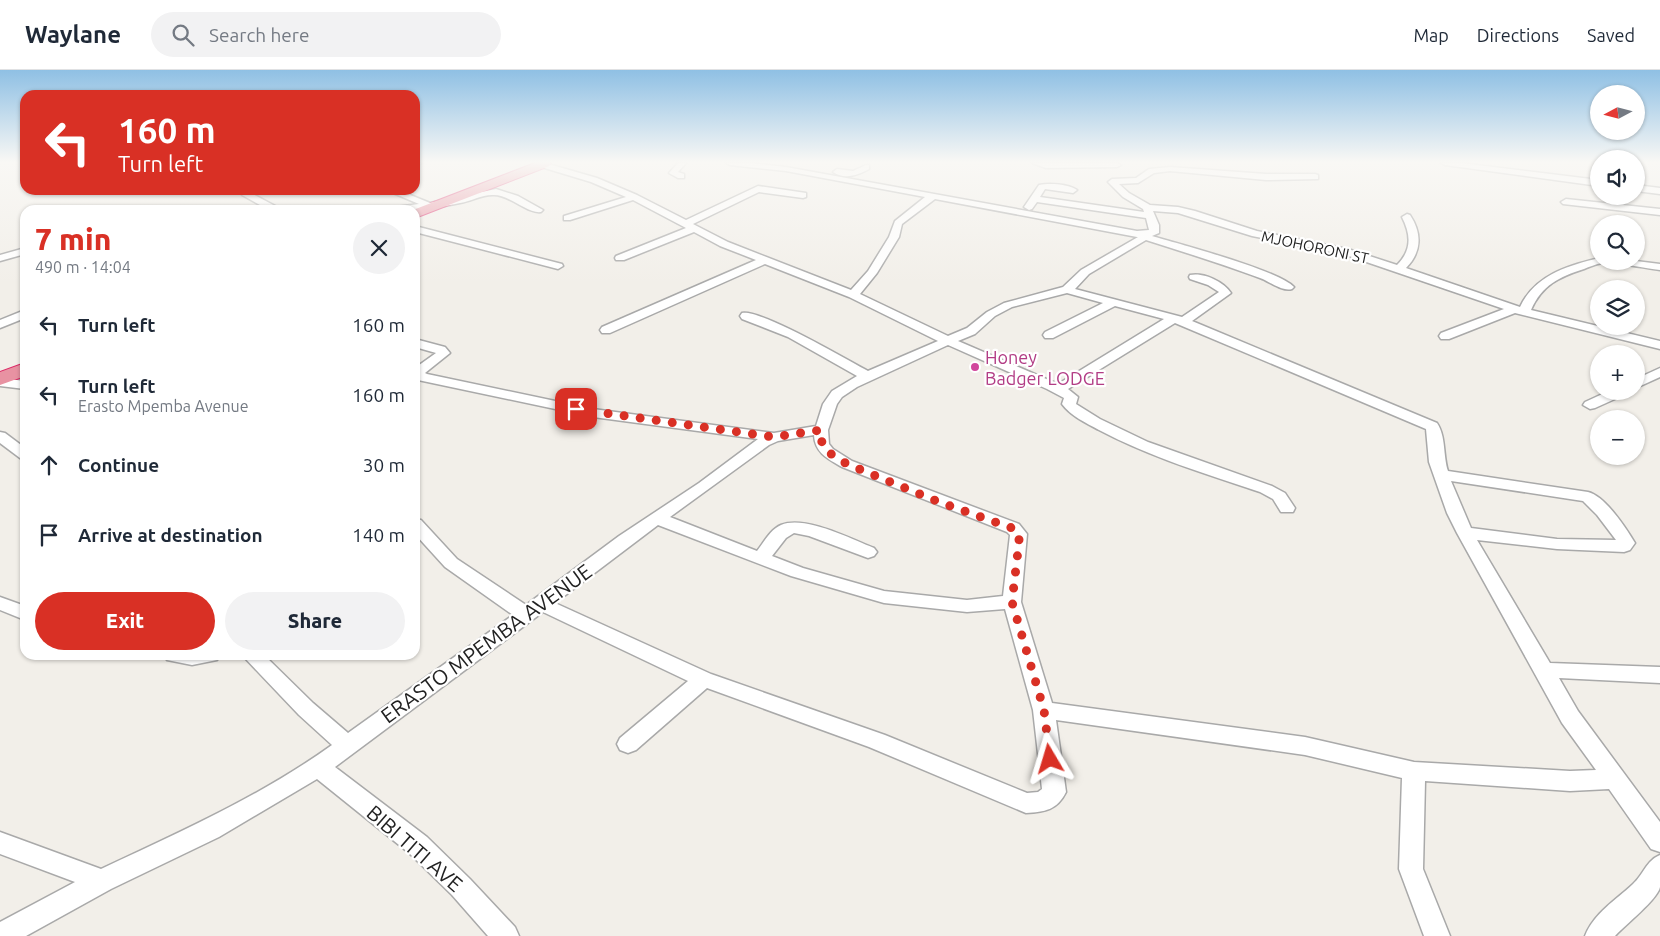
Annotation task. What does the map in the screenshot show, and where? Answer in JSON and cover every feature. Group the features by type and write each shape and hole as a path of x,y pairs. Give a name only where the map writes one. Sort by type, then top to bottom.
{"highway":[{"path":"420,212 440,204"},
{"path":"0,381 20,371"}],"street":[{"path":"420,207 446,203"},
{"path":"526,203 538,210"},
{"path":"567,218 614,203"},
{"path":"646,203 689,227 763,261 853,295 991,360 1059,389 1071,397 1069,404 1073,409 1120,435 1153,450 1266,489 1279,496 1287,508"},
{"path":"620,258 689,227 732,203"},
{"path":"853,295 872,273 894,237 898,223 923,203"},
{"path":"973,203 1146,236 1213,257 1276,280 1288,287"},
{"path":"1024,213 1032,203"},
{"name":"MJOHORONI ST","path":"1074,203 1149,212 1178,210 1195,214 1255,234 1348,252 1400,268 1519,310 1660,345"},
{"path":"1067,290 1085,272 1154,233 1154,224 1149,212 1137,203"},
{"path":"1579,203 1660,212"},
{"path":"1400,268 1412,256 1415,234 1407,217"},
{"path":"420,231 478,245 508,256 558,266"},
{"path":"0,258 20,252"},
{"path":"606,330 763,261"},
{"path":"1445,336 1519,310 1539,286 1563,273 1590,264"},
{"path":"1645,265 1660,267"},
{"path":"1059,389 1226,293 1224,289 1194,276"},
{"path":"420,530 451,564 533,609 704,679 877,740 1026,803 1044,802 1054,792 1044,710 1012,602 1019,534 1012,528 939,502 847,464 828,452 822,444 821,430 830,404 837,394 868,376 971,331 990,314 1008,305 1067,290 1179,320 1260,355 1428,422 1434,430 1437,462 1441,475 1455,513 1465,533 1570,717 1660,840"},
{"path":"1049,335 1114,302"},
{"path":"0,324 20,316"},
{"path":"746,316 792,334 868,376"},
{"path":"420,344 441,350 444,353 420,370"},
{"path":"1645,380 1660,372"},
{"path":"420,376 593,413 774,437"},
{"path":"0,381 20,384"},
{"path":"1590,405 1601,400"},
{"name":"ERASTO MPEMBA AVENUE","path":"0,936 102,880 211,829 318,767 625,540 774,437 821,430"},
{"path":"0,436 20,451"},
{"path":"1441,475 1588,497 1600,507 1626,543 1624,546 1557,544 1465,533"},
{"path":"658,519 797,572 884,597 966,606 1012,602"},
{"path":"761,558 783,532 794,527 841,541 868,552"},
{"path":"0,603 20,611"},
{"path":"257,660 347,745"},
{"path":"1544,670 1660,675"},
{"path":"628,744 704,679"},
{"path":"1044,710 1305,746 1414,771 1570,781 1616,779"},
{"name":"BIBI TITI AVE","path":"318,767 418,845 461,887 506,936"},
{"path":"1414,771 1411,869 1437,936"},
{"path":"0,843 102,880"},
{"path":"1598,936 1617,914 1644,891 1660,867"}],"place":[{"name":"Honey Badger LODGE","path":"975,367"}],"route":[{"path":"576,409 593,413 774,437 821,430 822,444 828,452 847,464 939,502 1012,528 1019,534 1019,542 1012,602 1044,710 1050,759"}]}
